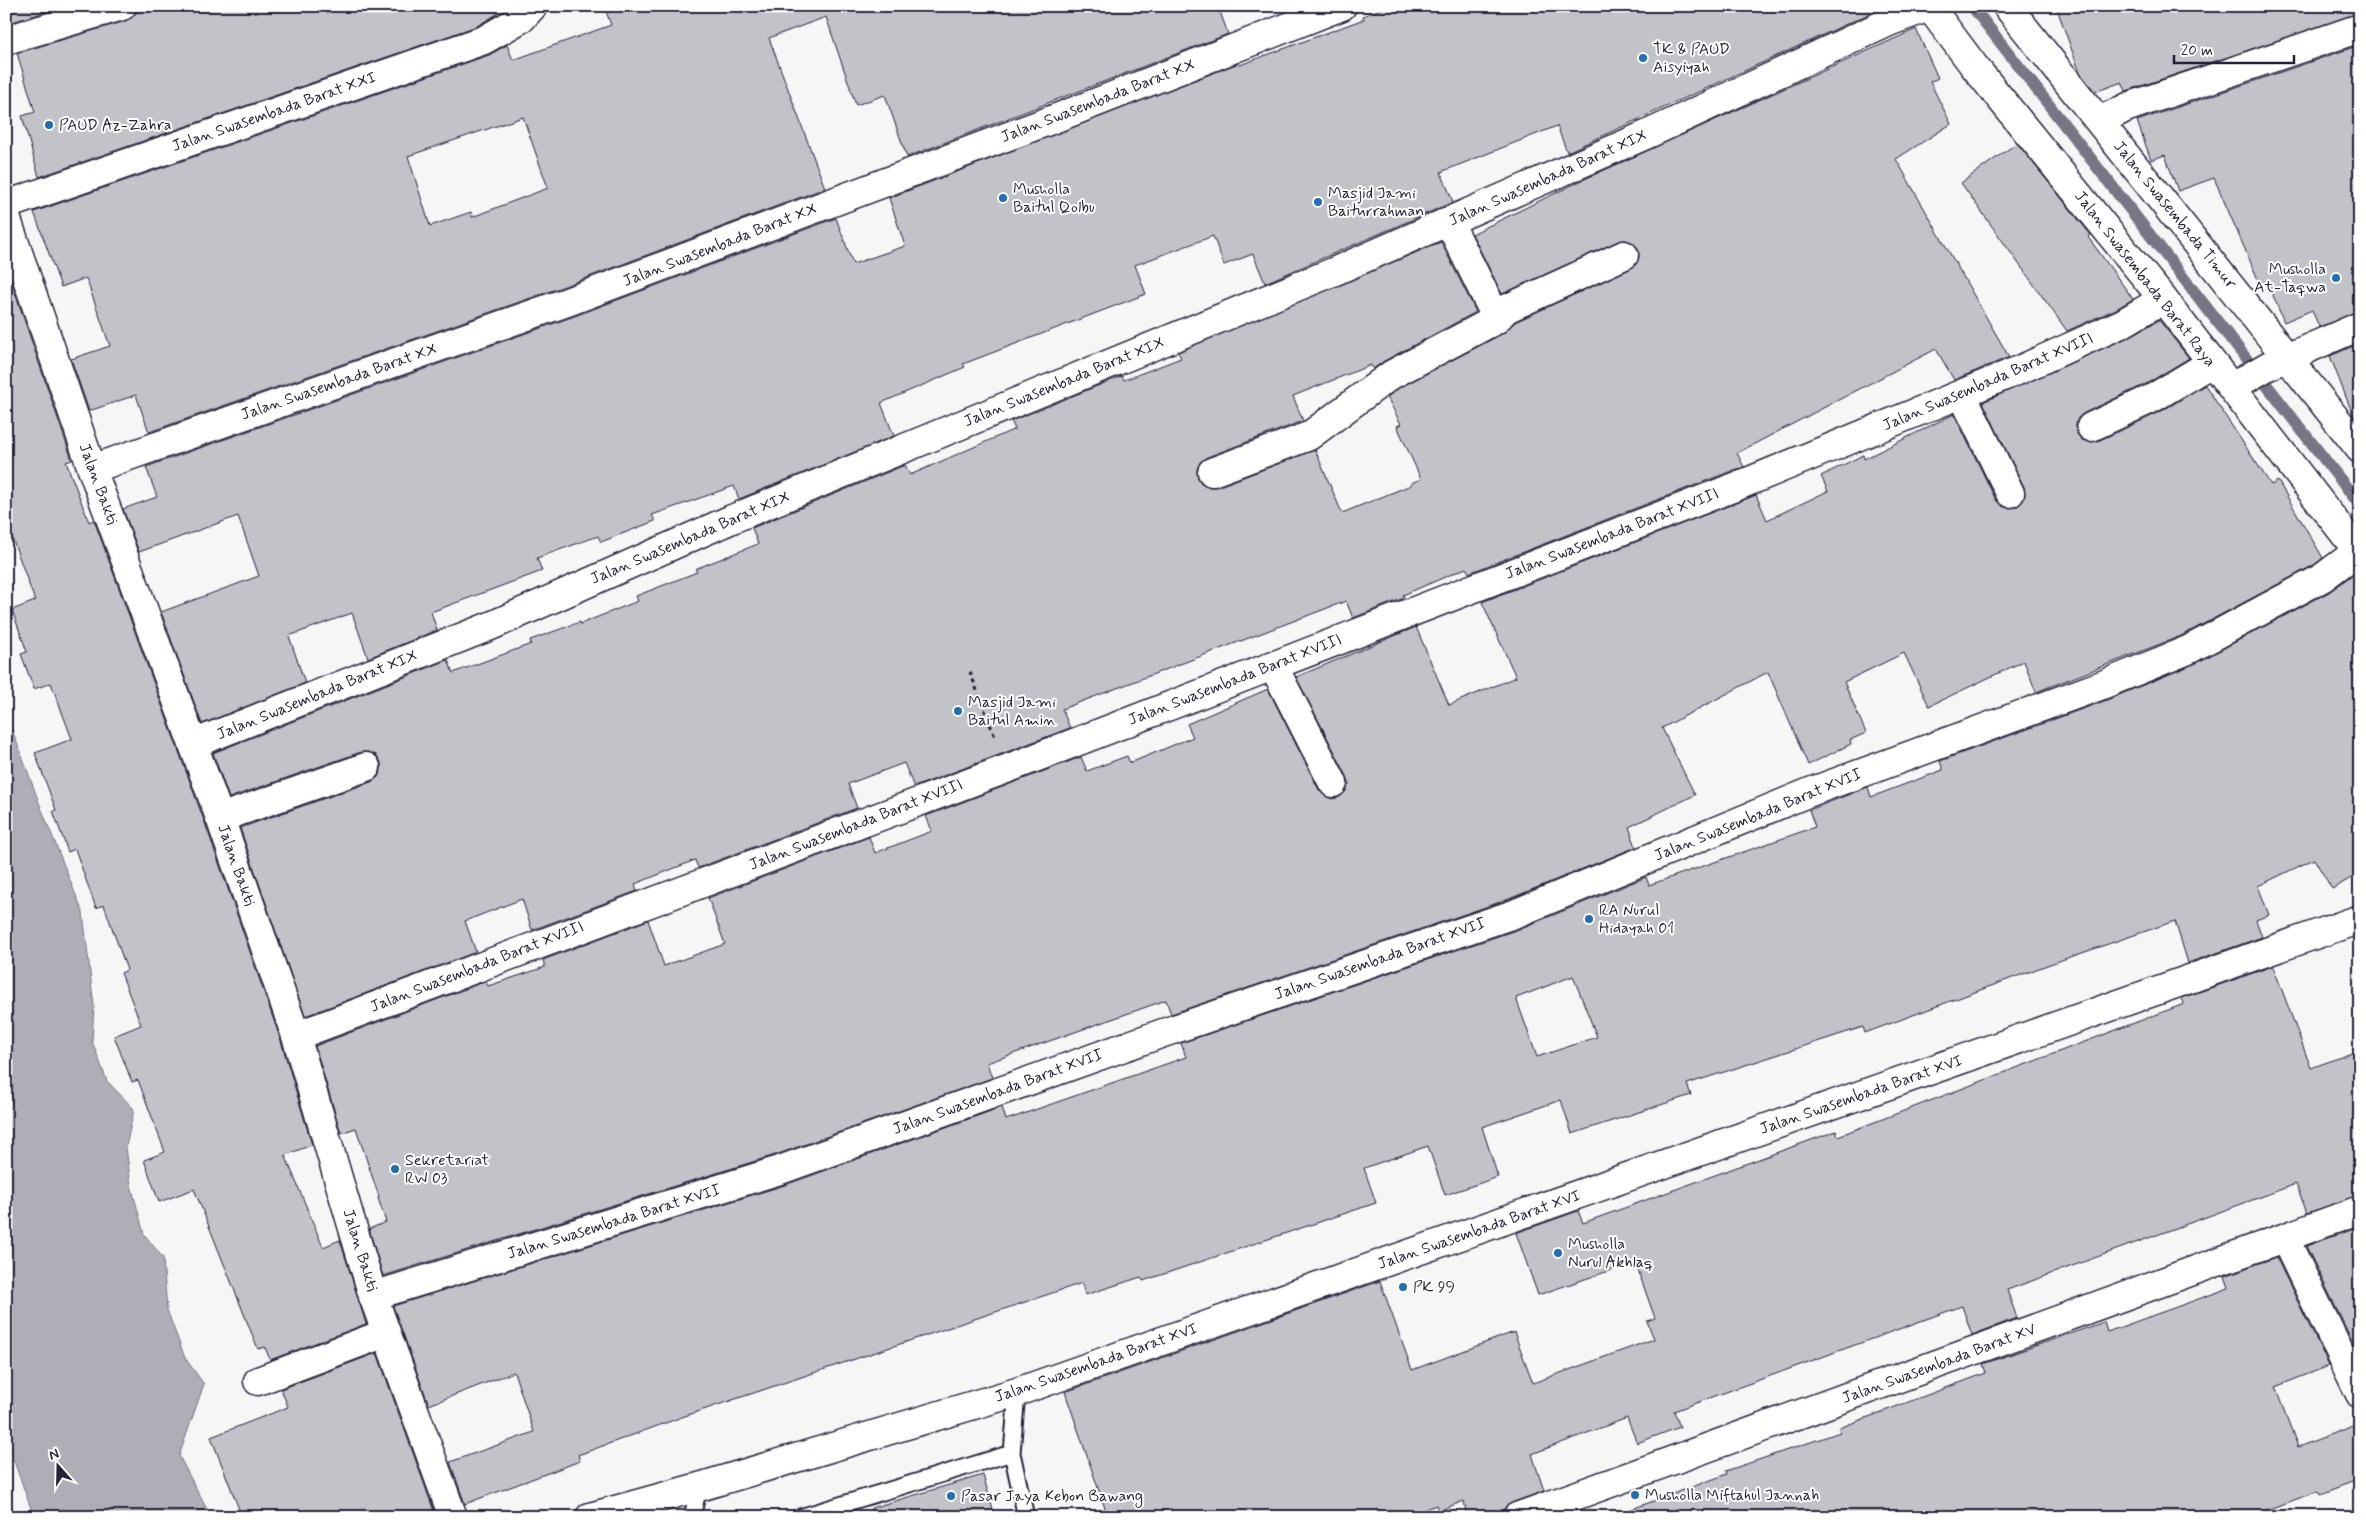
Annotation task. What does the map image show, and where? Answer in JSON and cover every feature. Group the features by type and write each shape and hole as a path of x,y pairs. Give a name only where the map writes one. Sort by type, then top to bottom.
{"street":[{"path":"6,40 122,6"},
{"name":"Jalan Swasembada Barat XX","path":"92,469 567,302 1060,117 1342,6"},
{"name":"Jalan Swasembada Barat XIX","path":"193,744 484,628 732,518 1333,272 1648,134 1891,20 1929,6"},
{"name":"Jalan Swasembada Barat Raya","path":"1929,6 1974,66 2162,299 2211,363 2234,386 2359,553"},
{"name":"Jalan Swasembada Timur","path":"2006,6 2099,121 2278,362 2360,449"},
{"name":"Jalan Swasembada Barat XXI","path":"6,205 484,40 524,10"},
{"path":"2099,121 2128,107 2360,28"},
{"name":"Jalan Bakti","path":"6,216 92,469 220,818 296,1036 373,1296 454,1517"},
{"path":"1449,222 1497,319"},
{"path":"1212,472 1309,436 1391,375 1497,319 1506,309 1624,256"},
{"name":"Jalan Swasembada Barat XVIII","path":"296,1036 1007,768 1740,485 1962,394 2123,323 2162,299"},
{"path":"2234,386 2278,362 2360,326"},
{"path":"2091,427 2154,398 2211,363"},
{"path":"1962,394 2010,493"},
{"name":"Jalan Swasembada Barat XVII","path":"373,1296 780,1170 1172,1029 1514,914 1810,792 2102,685 2188,650 2322,578 2359,553"},
{"path":"1273,666 1333,783"},
{"path":"220,818 366,767"},
{"name":"Jalan Swasembada Barat XVI","path":"590,1517 699,1487 1017,1392 2360,919"},
{"name":"Jalan Swasembada Barat XV","path":"1517,1517 2285,1239 2360,1210"},
{"path":"2285,1239 2360,1394"},
{"path":"258,1381 386,1333"}],"lane":[{"path":"1017,1392 1012,1453 1026,1517"},
{"path":"800,1517 1012,1453"},
{"path":"692,1517 699,1487"}],"path":[{"path":"970,672 1007,768"}],"shaded area":[{"path":"6,713 83,913 94,1006 92,1041 107,1081 134,1109 126,1147 131,1185 144,1234 163,1258 167,1310 185,1358 204,1384 179,1456 211,1517 34,1517 6,1439"}],"building":[{"path":"6,6 66,6 8,23"},
{"path":"154,6 494,6 497,14 477,26 39,177 22,116 35,112 17,53 126,21 136,13"},
{"path":"604,6 1218,6 1228,34 907,157 885,95 856,105 826,17 769,38 825,188 562,287 149,432 136,395 89,411 71,359 110,346 86,278 61,287 34,212 489,55 507,45 513,60 611,25","holes":["523,117 548,188 472,217 471,212 430,226 408,156"]},
{"path":"1388,6 1886,6 1567,152 1557,126 1441,172 1453,202 1265,283 1253,254 1224,265 1213,236 1135,265 1146,294 963,364 965,367 881,403 894,436 739,499 734,486 652,515 655,521 601,542 598,536 537,558 542,571 431,612 437,630 368,658 352,613 289,636 305,683 202,724 161,612 259,576 238,516 139,552 123,509 157,497 146,467 572,317 836,218 853,264 905,246 889,198 1239,63 1240,65 1364,19 1363,16"},
{"path":"2056,6 2360,6 2360,13 2126,91 2122,82 2095,92 2080,73"},
{"path":"1916,29 1938,78 1930,82 1951,124 1896,159 2009,357 1954,380 1936,349 1737,453 1744,467 1469,573 1466,568 1403,595 1404,598 1353,618 1346,601 1062,709 1070,728 914,787 904,763 848,784 857,808 698,868 695,860 635,884 637,891 532,930 522,899 465,921 476,952 305,1016 240,828 371,782 378,777 381,770 381,762 376,755 361,752 229,798 213,753 448,660 453,673 531,644 530,640 580,622 580,624 638,601 636,596 697,572 695,569 758,544 752,528 905,465 910,475 1015,429 1011,421 1122,376 1124,380 1181,358 1178,352 1441,242 1476,312 1384,361 1373,369 1371,365 1293,396 1303,421 1207,457 1200,462 1197,470 1198,478 1202,484 1209,487 1217,487 1315,450 1342,513 1411,485 1411,483 1421,479 1397,426 1401,424 1387,397 1399,388 1504,333 1515,322 1630,269 1636,264 1639,257 1638,249 1633,243 1626,240 1618,241 1502,294 1472,234 1578,182"},
{"path":"2360,45 2360,311 2319,327 2312,310 2284,322 2267,281 2260,284 2214,178 2178,191 2165,155 2151,160 2137,121"},
{"path":"2017,143 2091,235 2088,237 2133,299 2116,309 2067,331 1961,183"},
{"path":"6,266 72,460 66,462 89,522 94,520 205,823 281,1041 312,1145 285,1155 323,1247 340,1240 366,1324 270,1360 265,1347 258,1349 194,1189 159,1202 144,1160 165,1152 138,1080 132,1082 114,1036 141,1025 121,973 127,970 104,905 96,908 75,849 68,852 53,811 56,810 35,753 72,739 51,683 34,689 21,654 27,652 12,610 35,601 6,521"},
{"path":"2159,320 2189,358 2146,384 2084,413 2078,418 2076,425 2077,434 2082,440 2089,442 2098,441 2160,412 2205,385 2271,485 2278,481 2323,558 2314,565 2181,636 2036,692 2024,661 1929,706 1904,653 1844,682 1866,733 1850,740 1851,744 1808,765 1768,672 1662,728 1695,795 1629,827 1636,847 1509,899 1171,1014 1166,1000 987,1063 992,1078 775,1155 383,1276 369,1229 386,1222 379,1197 356,1128 341,1133 315,1046 486,981 488,986 545,967 543,960 648,920 664,966 725,944 708,898 869,837 875,853 932,831 926,816 1081,757 1087,771 1127,756 1130,763 1193,737 1187,724 1268,689 1319,790 1325,796 1332,799 1340,797 1346,791 1349,783 1347,776 1296,677 1416,627 1449,705 1516,677 1482,602 1756,495 1767,520 1828,491 1821,476 1863,455 1864,459 1954,414 1996,500 2002,506 2008,508 2016,507 2023,501 2025,495 2024,487 1983,402 2129,337"},
{"path":"2360,343 2360,424 2353,415 2330,356"},
{"path":"2360,569 2360,873 2332,889 2314,859 2258,886 2269,915 2256,920 2262,937 2188,963 2175,921 2050,964 1865,1033 1863,1027 1687,1084 1691,1095 1572,1134 1561,1100 1482,1127 1498,1177 1445,1195 1428,1146 1364,1168 1376,1203 1143,1281 1141,1277 1085,1295 1082,1283 682,1417 578,1455 580,1461 465,1504 450,1462 534,1432 514,1372 429,1405 393,1306 785,1185 1002,1107 1006,1120 1186,1057 1181,1043 1519,929 1646,877 1649,885 1815,827 1809,810 1868,787 1871,797 1943,770 1940,761 2107,700 2194,664 2329,592","holes":["1573,976 1597,1037 1537,1057 1516,998"]},
{"path":"2273,966 2311,1068 2360,1050 2360,1195 2307,1213 2296,1184 2007,1290 2017,1318 1972,1335 1962,1306 1674,1411 1680,1427 1637,1443 1627,1418 1532,1454 1544,1491 1511,1503 1505,1507 1502,1517 1467,1517 1464,1501 1438,1511 1436,1505 1404,1517 1108,1517 1065,1392 1380,1281 1412,1370 1514,1332 1533,1383 1654,1339 1647,1321 1655,1318 1635,1262 1538,1295 1516,1233 1578,1211 1583,1223 1836,1131 1838,1136 2184,1004 2182,998"},
{"path":"2360,1227 2360,1355 2359,1355 2306,1246"},
{"path":"2276,1257 2329,1366 2275,1387 2298,1447 2360,1423 2360,1480 2320,1495 2318,1491 2249,1517 1621,1517 1621,1513 1727,1474 1726,1471 1840,1432 1839,1428 1986,1373 1983,1364 2104,1322 2107,1332 2229,1288 2225,1276"},
{"path":"377,1353 435,1514 428,1517 242,1517 211,1437 288,1407 281,1389"},
{"name":"Pasar Jaya Kebon Bawang","path":"983,1475 995,1517 872,1517 871,1508"}],"waterway":[{"path":"1972,6 2360,505"}],"place":[{"name":"TK & PAUD Aisyiyah","path":"1643,58"},
{"name":"PAUD Az-Zahra","path":"49,125"},
{"name":"Musholla Baitul Qolbu","path":"1003,198"},
{"name":"Masjid Jami Baiturrahman","path":"1318,202"},
{"name":"Musholla At-Taqwa","path":"2336,278"},
{"name":"Masjid Jami Baitul Amin","path":"958,711"},
{"name":"RA Nurul Hidayah 01","path":"1589,919"},
{"name":"Sekretariat RW 03","path":"395,1169"},
{"name":"Musholla Nurul Akhlaq","path":"1558,1253"},
{"name":"PK 99","path":"1403,1287"},
{"name":"Musholla Miftahul Jannah","path":"1635,1495"},
{"name":"Pasar Jaya Kebon Bawang","path":"951,1496"}]}
